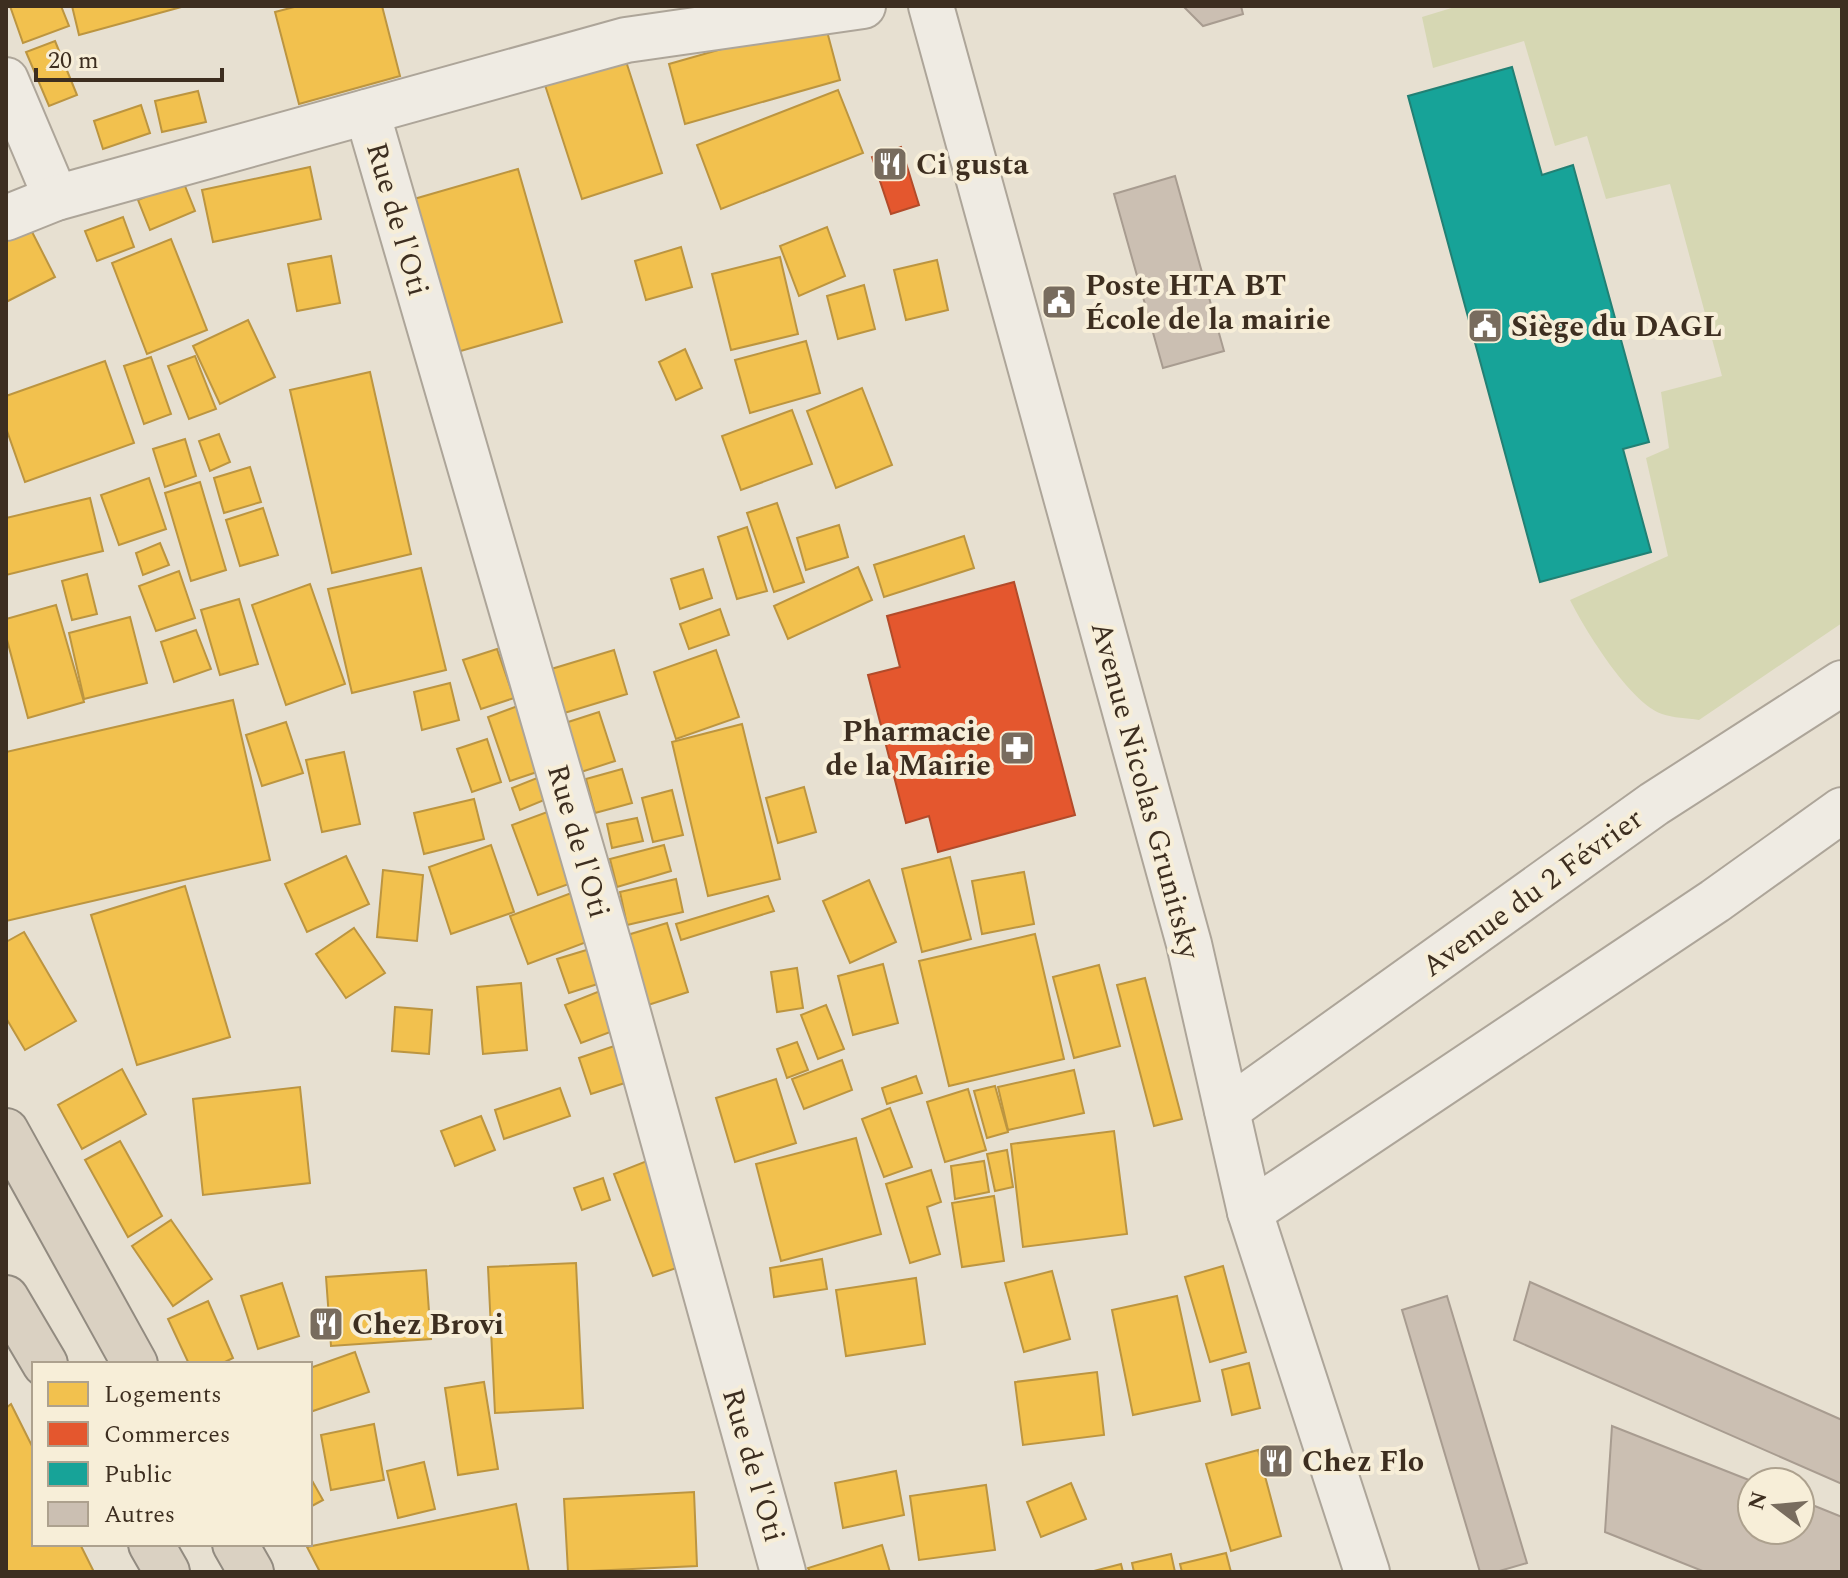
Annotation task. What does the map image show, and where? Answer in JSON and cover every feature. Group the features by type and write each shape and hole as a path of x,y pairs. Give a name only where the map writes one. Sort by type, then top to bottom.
{"highway":[{"path":"6,1131 134,1362"},
{"path":"6,1298 44,1362"},
{"path":"152,1546 167,1572"},
{"path":"236,1546 251,1572"}],"street":[{"path":"6,218 56,198 626,40 863,6"},
{"name":"Avenue Nicolas Grunitsky","path":"931,6 1189,944 1250,1212 1367,1572"},
{"path":"6,80 56,198"},
{"name":"Rue de l'Oti","path":"367,112 612,955 783,1572"},
{"name":"Avenue du 2 Février","path":"1227,1110 1654,804 1842,683"},
{"path":"1250,1212 1715,901 1842,810"}],"green space":[{"path":"1458,6 1842,6 1842,623 1699,720 1662,714 1636,696 1597,646 1570,600 1668,556 1646,458 1669,448 1661,392 1722,376 1670,184 1606,199 1587,136 1555,146 1524,41 1433,68 1422,17"}],"building: Logements":[{"path":"10,6 61,6 69,26 23,43"},
{"path":"72,6 185,6 79,35"},
{"path":"298,6 382,6 400,76 299,104 275,12"},
{"path":"824,20 840,80 685,124 669,64"},
{"path":"55,41 77,95 49,106 26,52"},
{"path":"624,55 662,173 582,199 544,82"},
{"path":"838,90 863,153 721,209 697,145"},
{"path":"198,91 206,122 162,132 155,101"},
{"path":"141,105 150,133 103,149 94,121"},
{"path":"310,167 321,219 213,242 202,190"},
{"path":"518,169 562,322 457,352 414,199"},
{"path":"183,181 195,211 150,230 138,200"},
{"path":"123,217 134,247 97,261 85,231"},
{"path":"27,222 55,277 6,302 6,233"},
{"path":"827,227 845,276 799,296 780,246"},
{"path":"171,239 207,330 147,354 112,263"},
{"path":"681,247 692,287 646,300 635,261"},
{"path":"331,256 340,303 297,311 288,264"},
{"path":"780,257 798,334 731,350 712,274"},
{"path":"937,260 948,310 906,320 894,270"},
{"path":"864,285 875,329 838,339 827,296"},
{"path":"248,320 275,377 220,404 193,346"},
{"path":"806,341 820,393 750,413 735,360"},
{"path":"685,349 702,388 676,400 659,362"},
{"path":"195,356 216,409 189,419 168,366"},
{"path":"151,357 171,414 144,424 124,366"},
{"path":"105,361 134,443 25,482 6,428 6,396"},
{"path":"370,372 411,554 332,573 290,390"},
{"path":"862,388 892,465 836,488 807,411"},
{"path":"792,410 812,464 741,490 722,436"},
{"path":"219,434 230,462 210,471 199,441"},
{"path":"185,439 196,476 165,487 153,449"},
{"path":"250,467 261,502 224,513 214,478"},
{"path":"149,478 166,529 119,545 101,495"},
{"path":"200,482 226,570 191,581 165,493"},
{"path":"90,498 103,551 6,575 6,518"},
{"path":"777,503 804,582 774,592 747,513"},
{"path":"263,508 278,555 240,566 226,520"},
{"path":"839,525 848,557 806,570 797,538"},
{"path":"747,527 767,591 737,599 718,537"},
{"path":"964,536 974,568 884,597 874,565"},
{"path":"160,543 169,565 143,575 136,553"},
{"path":"858,567 872,600 788,639 774,606"},
{"path":"421,568 446,670 352,693 328,589"},
{"path":"703,569 712,598 680,609 671,579"},
{"path":"179,571 195,618 156,631 139,586"},
{"path":"87,574 97,614 72,620 62,581"},
{"path":"310,584 345,684 286,705 252,605"},
{"path":"239,599 258,664 220,675 201,610"},
{"path":"56,605 84,702 28,718 6,636 6,619"},
{"path":"720,609 729,635 689,649 680,624"},
{"path":"130,617 147,683 84,699 69,633"},
{"path":"196,630 211,669 174,682 161,642"},
{"path":"497,649 514,698 481,709 463,660"},
{"path":"614,650 627,694 561,714 548,670"},
{"path":"716,650 739,717 676,739 654,672"},
{"path":"450,683 459,720 422,730 414,692"},
{"path":"233,700 270,860 6,921 6,752"},
{"path":"523,704 546,769 510,781 488,717"},
{"path":"599,712 615,761 578,773 562,724"},
{"path":"286,722 303,773 262,786 246,735"},
{"path":"742,724 780,879 708,896 672,742"},
{"path":"487,739 501,782 472,792 457,749"},
{"path":"344,752 360,824 322,832 306,760"},
{"path":"622,769 632,803 595,813 586,779"},
{"path":"547,774 554,796 520,810 512,788"},
{"path":"804,787 816,832 778,843 766,798"},
{"path":"672,790 683,835 653,842 642,798"},
{"path":"474,799 484,839 424,854 414,813"},
{"path":"558,808 583,879 538,895 512,825"},
{"path":"637,818 643,841 612,848 607,824"},
{"path":"491,845 514,912 451,934 429,867"},
{"path":"664,845 671,871 617,887 610,859"},
{"path":"346,856 369,904 307,932 285,884"},
{"path":"950,857 971,939 922,952 902,869"},
{"path":"383,870 423,875 417,941 377,937"},
{"path":"1024,872 1034,924 982,934 972,881"},
{"path":"676,879 683,912 627,925 620,892"},
{"path":"869,880 896,942 850,963 823,901"},
{"path":"185,886 230,1037 137,1065 91,915"},
{"path":"574,892 592,940 528,964 510,916"},
{"path":"768,896 774,911 681,940 676,924"},
{"path":"667,923 688,992 645,1006 624,936"},
{"path":"354,928 385,973 346,998 316,954"},
{"path":"24,932 76,1021 25,1050 6,1018 6,942"},
{"path":"1035,934 1064,1059 949,1086 919,961"},
{"path":"593,948 604,982 569,993 557,959"},
{"path":"883,964 898,1023 853,1035 838,976"},
{"path":"1099,965 1120,1046 1074,1058 1053,977"},
{"path":"797,968 803,1008 777,1012 771,972"},
{"path":"1145,978 1182,1119 1154,1126 1117,985"},
{"path":"521,983 527,1050 483,1054 477,987"},
{"path":"605,989 621,1028 581,1043 565,1005"},
{"path":"826,1005 844,1049 818,1059 801,1015"},
{"path":"395,1007 432,1010 429,1054 392,1051"},
{"path":"797,1042 808,1070 787,1078 777,1049"},
{"path":"623,1043 634,1080 591,1094 579,1058"},
{"path":"842,1060 852,1090 804,1109 792,1079"},
{"path":"122,1069 146,1114 82,1149 58,1105"},
{"path":"1074,1070 1084,1113 1008,1130 998,1087"},
{"path":"916,1076 922,1093 887,1104 882,1088"},
{"path":"776,1079 796,1143 735,1162 716,1098"},
{"path":"995,1086 1008,1132 987,1138 974,1091"},
{"path":"300,1087 310,1183 203,1195 193,1099"},
{"path":"560,1088 570,1116 504,1139 495,1110"},
{"path":"968,1089 986,1150 945,1162 927,1102"},
{"path":"890,1108 912,1167 884,1177 862,1119"},
{"path":"481,1116 495,1150 455,1166 441,1131"},
{"path":"1114,1131 1127,1234 1023,1247 1011,1144"},
{"path":"856,1138 881,1234 781,1261 756,1164"},
{"path":"120,1141 162,1216 128,1237 85,1160"},
{"path":"1007,1150 1013,1187 995,1191 987,1154"},
{"path":"652,1159 691,1263 653,1276 614,1174"},
{"path":"984,1161 989,1192 955,1199 951,1166"},
{"path":"931,1170 941,1202 927,1207 940,1254 910,1263 886,1184"},
{"path":"603,1178 610,1200 582,1210 574,1188"},
{"path":"994,1196 1004,1261 962,1267 952,1203"},
{"path":"171,1220 212,1279 173,1306 132,1246"},
{"path":"822,1259 827,1289 774,1297 770,1268"},
{"path":"576,1263 583,1408 495,1413 488,1267"},
{"path":"1223,1266 1246,1352 1210,1362 1185,1277"},
{"path":"426,1270 431,1339 331,1346 326,1277"},
{"path":"1052,1271 1070,1339 1024,1352 1005,1283"},
{"path":"916,1278 925,1344 846,1356 836,1290"},
{"path":"282,1283 299,1336 258,1349 241,1296"},
{"path":"1177,1296 1200,1401 1133,1415 1112,1310"},
{"path":"208,1301 233,1358 225,1362 188,1362 168,1319"},
{"path":"355,1352 369,1392 312,1411 312,1367"},
{"path":"1249,1363 1260,1408 1232,1415 1222,1370"},
{"path":"1097,1372 1104,1435 1023,1445 1015,1382"},
{"path":"484,1382 498,1469 458,1475 445,1388"},
{"path":"11,1404 32,1446 32,1546 81,1546 94,1572 6,1572 6,1408"},
{"path":"374,1424 384,1480 331,1490 321,1435"},
{"path":"1258,1450 1281,1536 1231,1551 1206,1464"},
{"path":"424,1462 435,1509 398,1518 387,1471"},
{"path":"896,1471 904,1515 843,1528 835,1483"},
{"path":"312,1481 323,1500 312,1506"},
{"path":"1071,1483 1086,1519 1041,1537 1027,1502"},
{"path":"986,1485 995,1550 919,1560 910,1496"},
{"path":"694,1492 697,1566 568,1572 564,1499"},
{"path":"516,1504 529,1572 320,1572 307,1547"},
{"path":"882,1545 890,1572 810,1572 808,1568"},
{"path":"1226,1553 1231,1572 1182,1572 1180,1564"},
{"path":"1171,1554 1175,1572 1134,1572 1132,1563"},
{"path":"1121,1564 1123,1572 1090,1572"}],"building: Commerces":[{"path":"901,147 919,205 891,214 872,157"},
{"path":"1014,582 1075,815 938,852 929,816 906,823 868,675 900,667 887,616"}],"building: Public":[{"path":"1512,67 1542,175 1573,165 1649,442 1623,449 1651,552 1540,582 1408,96"}],"building: Autres":[{"path":"1183,6 1241,6 1243,14 1203,26"},
{"path":"1175,176 1224,351 1163,368 1114,194"},
{"path":"1530,1282 1842,1420 1842,1484 1816,1473 1816,1466 1801,1466 1514,1340"},
{"path":"1447,1296 1527,1563 1496,1572 1480,1572 1402,1310"},
{"path":"1612,1426 1736,1475 1736,1546 1816,1546 1816,1506 1842,1517 1842,1572 1705,1572 1605,1532"}],"place":[{"name":"Ci gusta","path":"890,164"},
{"name":"Poste HTA BT École de la mairie","path":"1059,302"},
{"name":"Siège du DAGL","path":"1485,326"},
{"name":"Pharmacie de la Mairie","path":"1017,748"},
{"name":"Chez Brovi","path":"326,1324"},
{"name":"Chez Flo","path":"1276,1461"}]}
